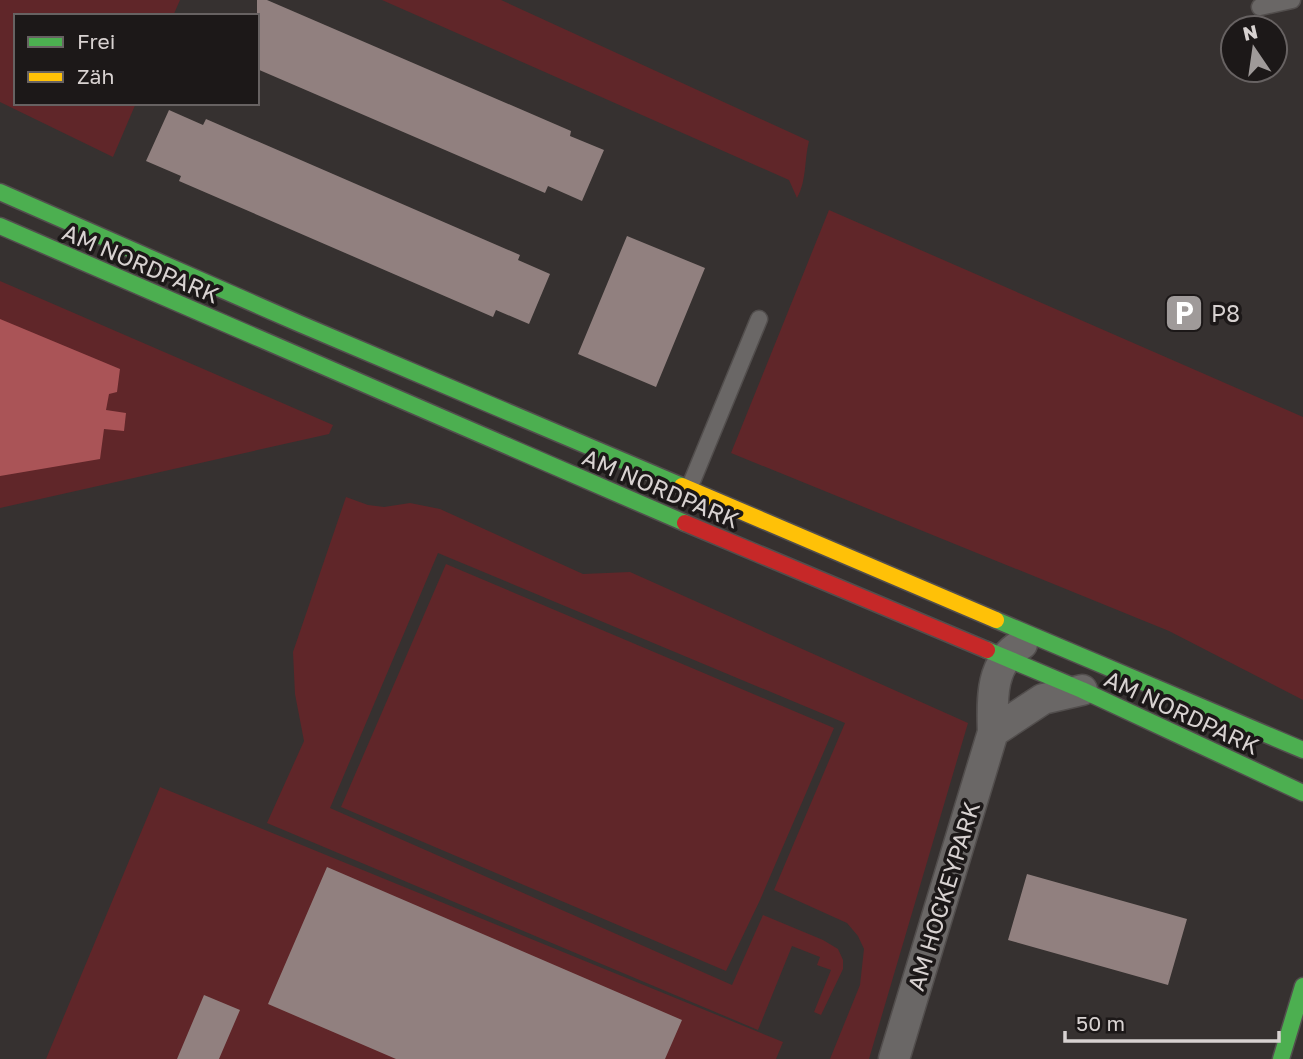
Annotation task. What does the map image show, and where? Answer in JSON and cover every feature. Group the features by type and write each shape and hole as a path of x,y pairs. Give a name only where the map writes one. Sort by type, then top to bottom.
{"street":[{"name":"AM NORDPARK","path":"0,192 298,323 1303,750"},
{"name":"AM NORDPARK","path":"0,226 675,519 1082,691 1303,793"},
{"path":"1004,658 1025,643 1040,639"},
{"name":"AM HOCKEYPARK","path":"894,1059 993,732 992,692 1004,658"},
{"path":"993,732 1042,699 1082,691"},
{"path":"1281,1059 1303,986"}],"lane":[{"path":"1272,0 1260,7 1291,0 1303,1"},
{"path":"675,519 759,319"}],"shaded area":[{"path":"0,0 180,0 174,14 14,14 14,105 135,105 113,157 0,102"},
{"path":"382,0 501,0 809,141 797,198 789,180"},
{"path":"829,210 1303,417 1303,700 1169,631 731,453"},
{"path":"0,281 333,425 329,434 0,508"},
{"path":"0,319 120,369 117,392 109,394 106,410 126,413 124,431 104,429 100,459 0,476"},
{"path":"346,497 368,505 384,507 410,503 440,509 583,574 630,572 968,723 869,1059 830,1059 860,985 864,949 858,936 847,923 774,890 845,723 438,553 330,808 732,985 763,915 823,940 838,949 843,960 843,969 821,1015 814,1012 831,970 817,965 820,957 792,946 758,1030 267,823 304,741 295,694 293,652"},
{"path":"446,564 834,728 760,900 726,971 341,807"},
{"path":"160,787 783,1042 776,1059 46,1059"}],"building":[{"path":"257,0 267,0 571,131 570,136 604,150 582,201 548,186 545,193 259,70"},
{"path":"169,110 203,125 206,119 520,255 518,260 550,274 529,324 496,310 493,317 179,181 181,176 146,161"},
{"path":"627,236 705,268 656,387 578,354"},
{"path":"327,867 682,1020 665,1059 396,1059 268,1004"},
{"path":"1027,874 1187,919 1168,985 1008,940"},
{"path":"204,995 240,1010 219,1059 177,1059"}],"traffic: fast":[{"path":"0,192 298,323 682,486"},
{"path":"0,226 685,523"},
{"path":"996,620 1303,750"},
{"path":"987,650 1082,690 1303,793"},
{"path":"1281,1059 1303,986"}],"traffic: slow":[{"path":"682,486 996,620"}],"traffic: jam":[{"path":"685,523 987,650"}],"place":[{"name":"P8","path":"1184,313"}]}
